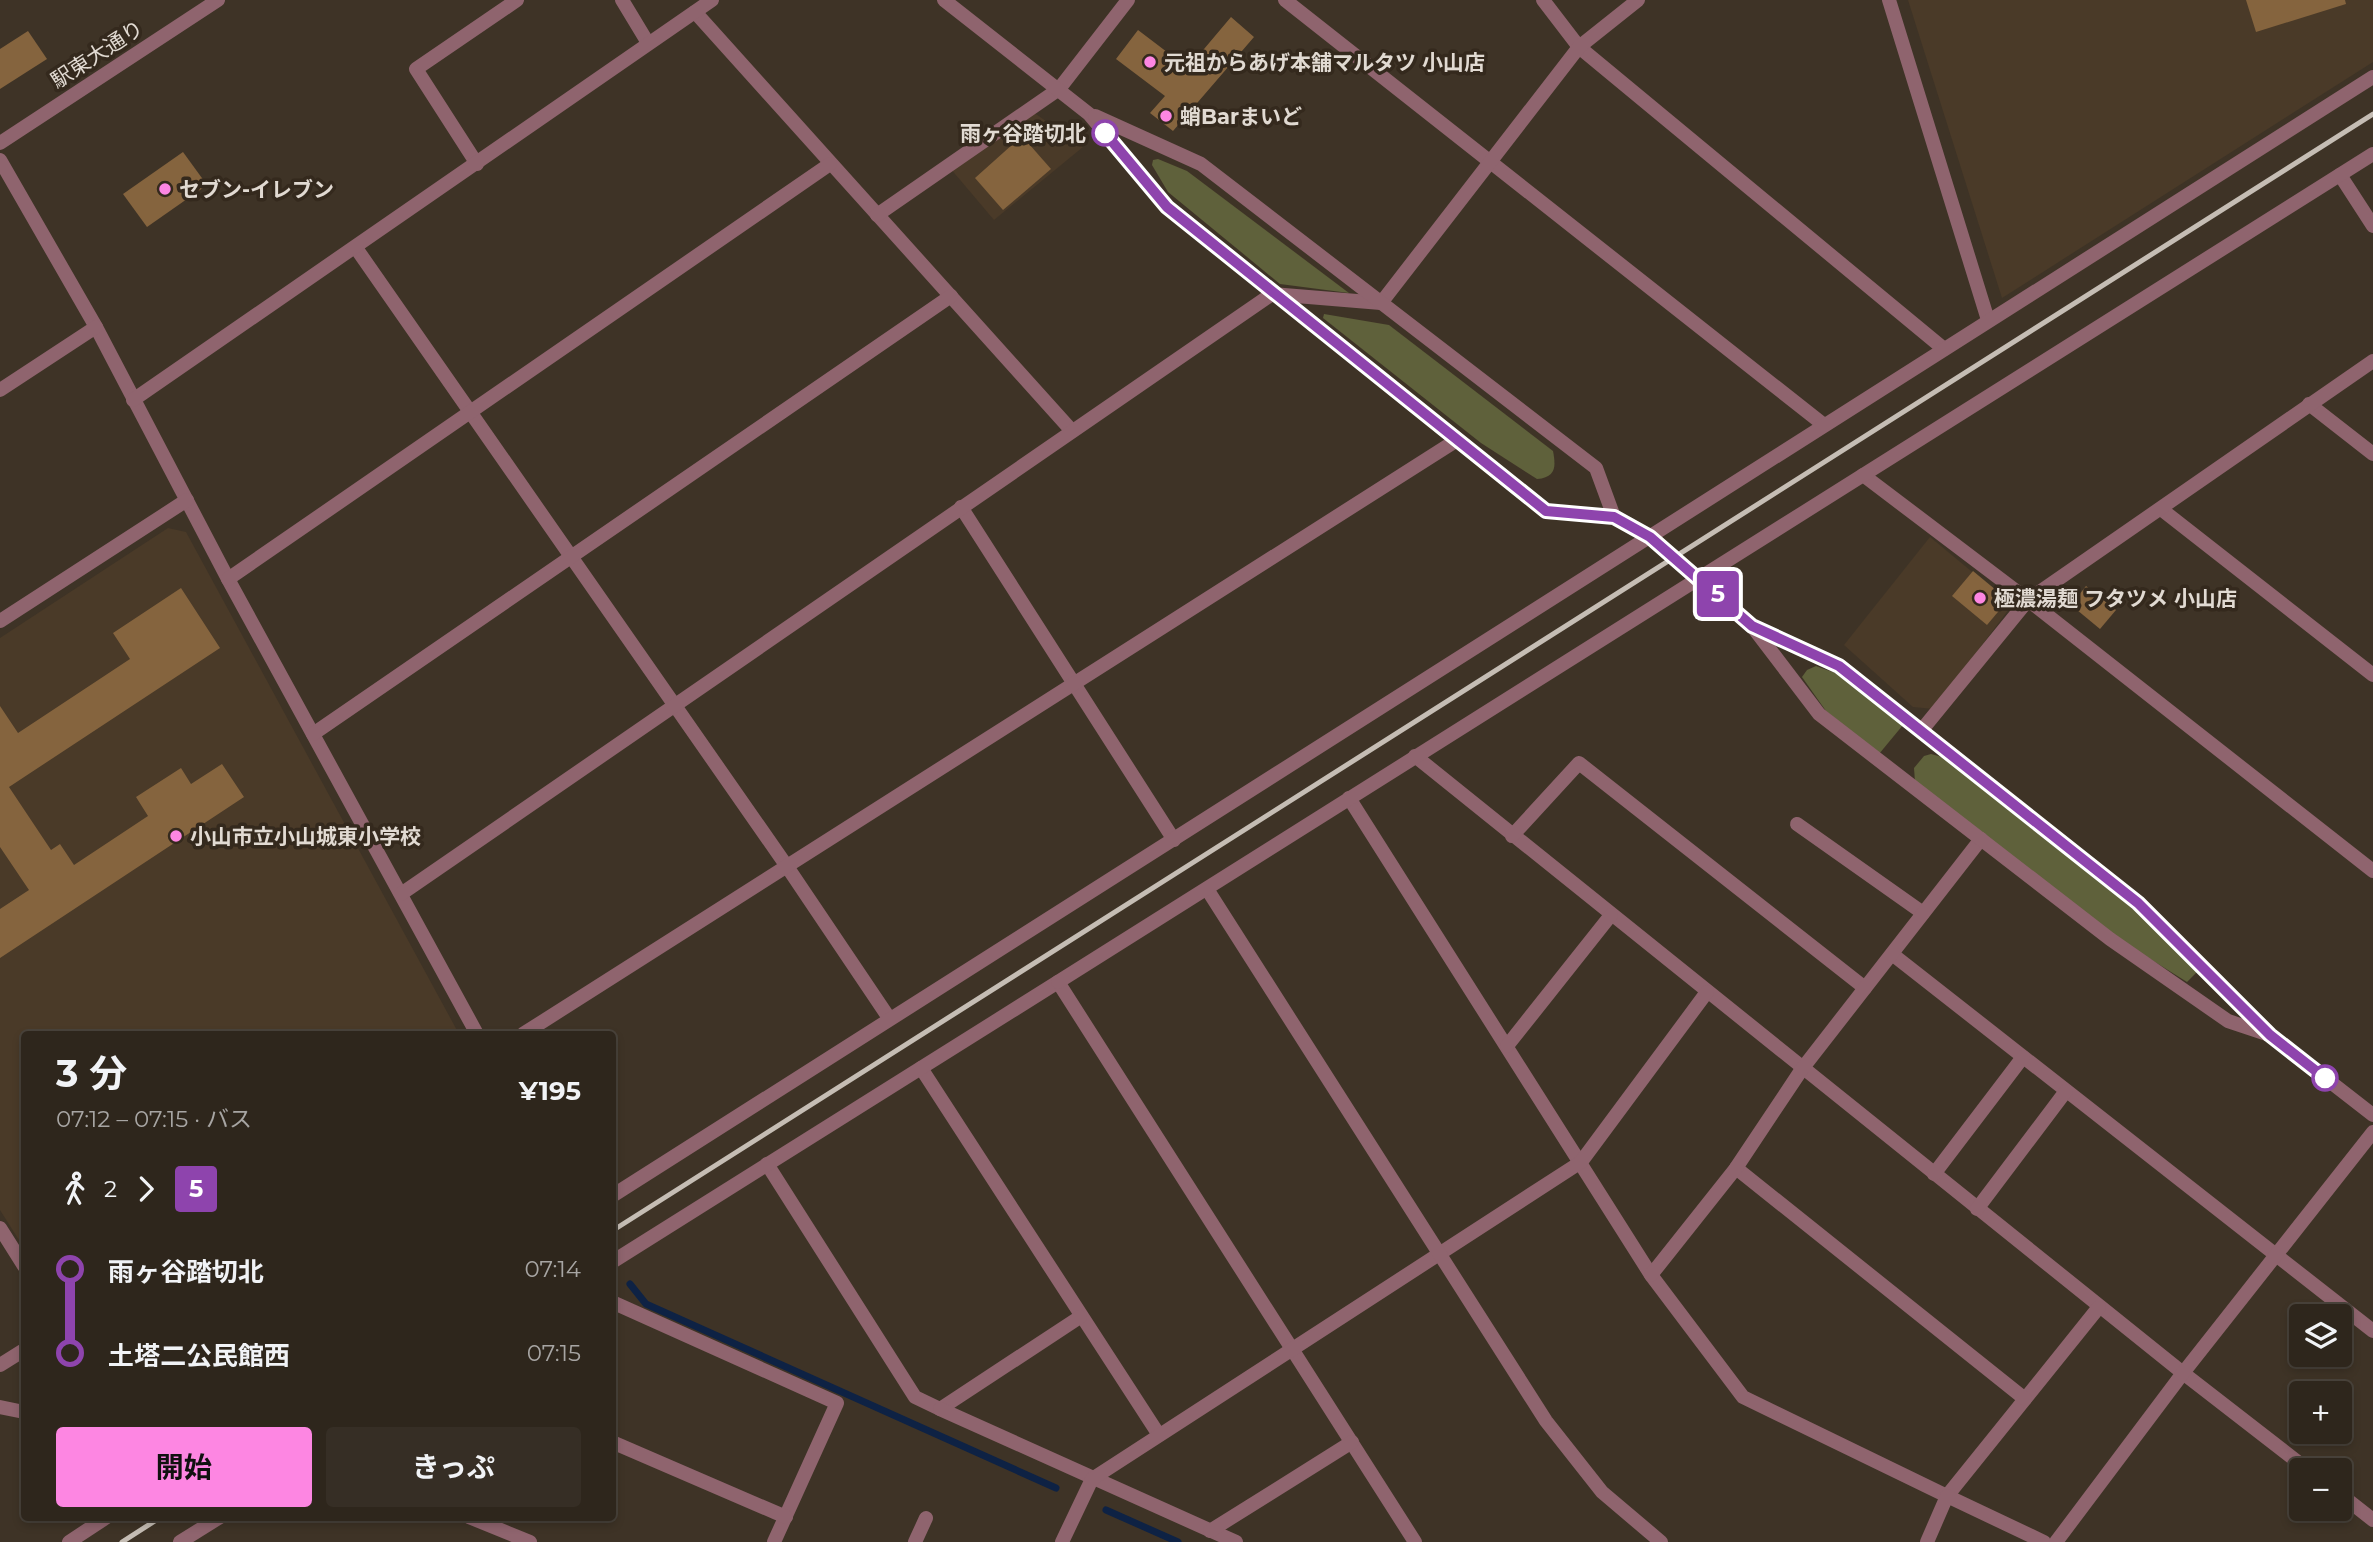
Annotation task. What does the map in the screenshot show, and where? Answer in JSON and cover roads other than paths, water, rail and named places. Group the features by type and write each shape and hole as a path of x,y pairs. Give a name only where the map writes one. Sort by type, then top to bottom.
{"street":[{"name":"駅東大通り","path":"0,143 218,0"},
{"path":"477,164 416,69 517,0"},
{"path":"622,0 648,43"},
{"path":"133,400 712,0"},
{"path":"944,0 1089,114 1167,207 1272,294 1546,511 1614,517 1650,537 1701,578 1752,626 1819,714 2110,939 2228,1021 2270,1035"},
{"path":"877,215 1059,89 1128,0"},
{"path":"1284,0 1824,425"},
{"path":"1543,0 1579,47 1944,349"},
{"path":"1381,303 1579,47 1638,0"},
{"path":"1889,0 1988,320"},
{"path":"695,12 1072,431"},
{"path":"616,1193 2373,77"},
{"path":"1089,114 1201,164 1596,468 1614,517"},
{"path":"616,1259 2373,154"},
{"path":"0,160 96,327 228,579 475,1031"},
{"path":"228,579 830,164"},
{"path":"2340,175 2373,226"},
{"path":"356,248 676,705 889,1018"},
{"path":"401,894 1272,294 1381,303"},
{"path":"313,734 951,296"},
{"path":"0,390 96,327"},
{"path":"1921,731 2028,600 2373,361"},
{"path":"2309,404 2373,454"},
{"path":"528,1031 1457,440"},
{"path":"1863,475 2028,600 2373,871"},
{"path":"0,621 187,500"},
{"path":"961,508 1174,840"},
{"path":"2161,509 2373,675"},
{"path":"1752,626 1839,666 2138,903 2270,1035 2373,1115"},
{"path":"1415,757 2099,1307 2293,1458"},
{"path":"1512,835 1579,764 1865,988"},
{"path":"1349,798 1651,1275 1743,1397 2044,1542"},
{"path":"1797,824 1923,913"},
{"path":"1651,1275 1736,1168 1802,1069 1981,839"},
{"path":"1207,889 1546,1421 1602,1492 1661,1542"},
{"path":"1507,1046 1611,915"},
{"path":"1892,954 2373,1331"},
{"path":"1058,982 1415,1542"},
{"path":"1062,1542 1092,1479 1581,1162 1707,992"},
{"path":"1934,1174 2023,1057"},
{"path":"921,1068 1159,1435"},
{"path":"1977,1209 2066,1091"},
{"path":"2056,1542 2275,1254 2373,1132"},
{"path":"767,1164 915,1397 1236,1542"},
{"path":"1736,1168 2025,1399"},
{"path":"0,1228 21,1261"},
{"path":"616,1304 837,1403 774,1542"},
{"path":"1927,1542 1947,1496 2099,1307"},
{"path":"940,1409 1080,1317"},
{"path":"0,1365 21,1352"},
{"path":"0,1407 21,1411"},
{"path":"1210,1531 1352,1442"},
{"path":"616,1444 786,1517"},
{"path":"2352,1503 2373,1520"},
{"path":"915,1542 926,1518"},
{"path":"69,1542 101,1521"},
{"path":"180,1542 201,1537 216,1521"},
{"path":"479,1521 530,1542"}],"waterway":[{"path":"630,1284 646,1304 1056,1488"},
{"path":"1106,1510 1178,1542"}],"railway":[{"path":"616,1228 2373,114"},
{"path":"122,1542 155,1521"}],"place":[{"name":"元祖からあげ本舗マルタツ 小山店","path":"1150,62"},
{"name":"蛸Barまいど","path":"1166,116"},
{"name":"雨ヶ谷踏切北","path":"1105,133"},
{"name":"セブン-イレブン","path":"165,189"},
{"name":"極濃湯麺 フタツメ 小山店","path":"1980,598"},
{"name":"小山市立小山城東小学校","path":"176,836"}]}
